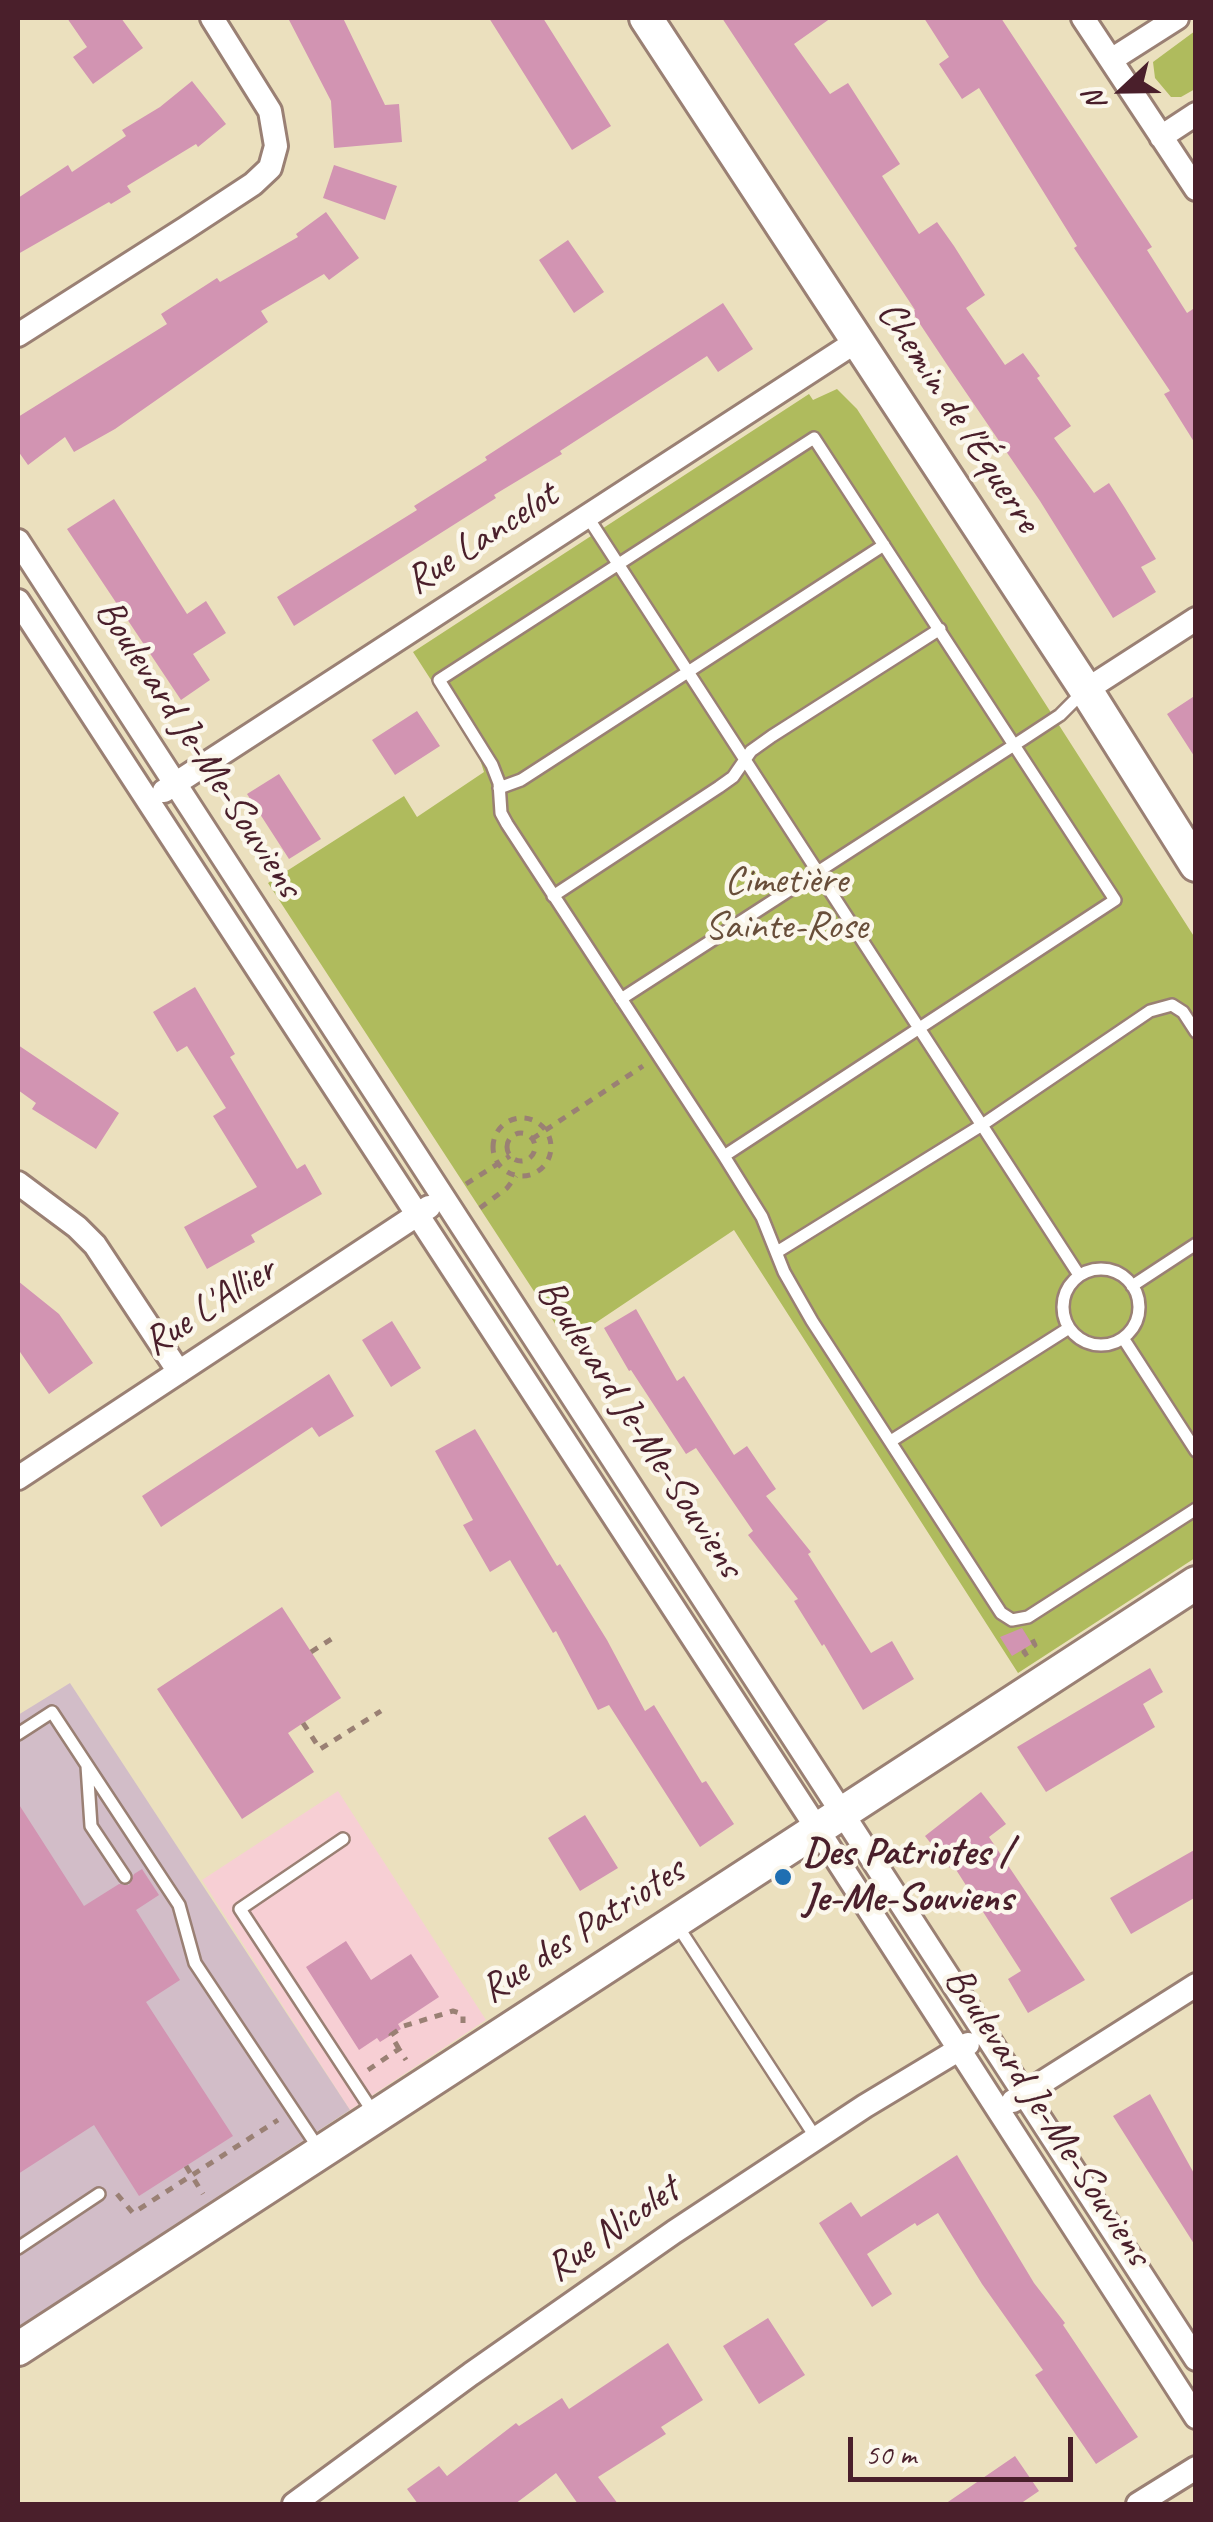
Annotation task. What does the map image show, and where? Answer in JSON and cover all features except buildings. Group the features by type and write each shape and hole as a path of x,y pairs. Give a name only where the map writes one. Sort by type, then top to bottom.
{"street":[{"path":"18,335 253,184 270,168 276,146 270,111 212,18"},
{"name":"Chemin de l'Équerre","path":"646,18 1196,864"},
{"path":"1083,18 1196,189"},
{"path":"1111,60 1176,18"},
{"path":"1161,136 1196,114"},
{"name":"Rue Lancelot","path":"148,802 857,341"},
{"name":"Boulevard Je-Me-Souviens","path":"18,541 176,783 453,1192 830,1820 958,2050 1196,2416"},
{"name":"Boulevard Je-Me-Souviens","path":"18,602 417,1215 830,1820 985,2033 1196,2359"},
{"path":"1086,690 1196,618"},
{"path":"18,1183 78,1227 95,1245 179,1372"},
{"name":"Rue L'Allier","path":"18,1478 453,1192"},
{"name":"Rue des Patriotes","path":"18,2349 1196,1583"},
{"path":"998,2110 1196,1984"},
{"name":"Rue Nicolet","path":"294,2504 471,2374 816,2138 985,2033"},
{"path":"1138,2504 1196,2468"}],"lane":[{"path":"724,1156 1115,900 814,438 439,680 492,765 507,824 724,1156 762,1217 791,1285 812,1320 1002,1613 1012,1620 1028,1617 1196,1509"},
{"path":"587,516 1080,1275"},
{"path":"499,788 521,780 884,545"},
{"path":"553,896 718,788 734,776 751,751 772,736 940,629"},
{"path":"621,999 1060,714 1086,690"},
{"path":"777,1252 982,1125 1158,1007 1165,1004 1179,1008 1196,1032"},
{"path":"1132,1286 1196,1244"},
{"path":"1092,1270 1112,1270 1132,1286 1138,1315 1123,1338 1110,1344 1096,1344 1077,1336 1070,1328 1063,1312 1064,1298 1080,1275 1092,1270"},
{"path":"891,1440 1070,1328"},
{"path":"1123,1338 1196,1451"},
{"path":"18,1734 52,1712 179,1905 195,1963 321,2153"},
{"path":"87,1765 91,1826 125,1877"},
{"path":"343,1839 240,1909 376,2117"},
{"path":"675,1922 816,2138"},
{"path":"18,2248 100,2194"}],"path":[{"path":"532,1140 658,1056"},
{"path":"478,1210 516,1176 538,1171 550,1152 546,1130 527,1118 506,1123 493,1141 497,1162 516,1176"},
{"path":"506,1123 513,1136"},
{"path":"524,1134 532,1140 534,1152 528,1159 510,1156 507,1146 513,1136 524,1134"},
{"path":"453,1192 510,1156"},
{"path":"528,1159 538,1171"},
{"path":"1026,1628 1035,1645 1024,1652 1032,1664"},
{"path":"311,1652 333,1638"},
{"path":"302,1723 320,1749 381,1711"},
{"path":"412,2071 391,2035 404,2026 453,2011 463,2014 460,2026"},
{"path":"364,2072 399,2050"},
{"path":"407,2061 420,2052"},
{"path":"120,2194 133,2214 267,2127"},
{"path":"186,2166 209,2204"}],"shaded area":[{"path":"70,1683 350,2110 18,2327 18,1715"},
{"path":"338,1791 486,2020 350,2110 202,1880"}],"green space":[{"path":"1195,31 1195,89 1181,97 1171,97 1155,78 1153,62"},
{"name":"Cimetière Sainte-Rose","path":"837,389 857,409 1195,938 1195,1558 1018,1673 734,1230 567,1342 268,883 404,796 417,817 484,772 478,753 413,652 809,394 813,400"}],"place":[{"name":"Des Patriotes / Je-Me-Souviens","path":"783,1877"}]}
